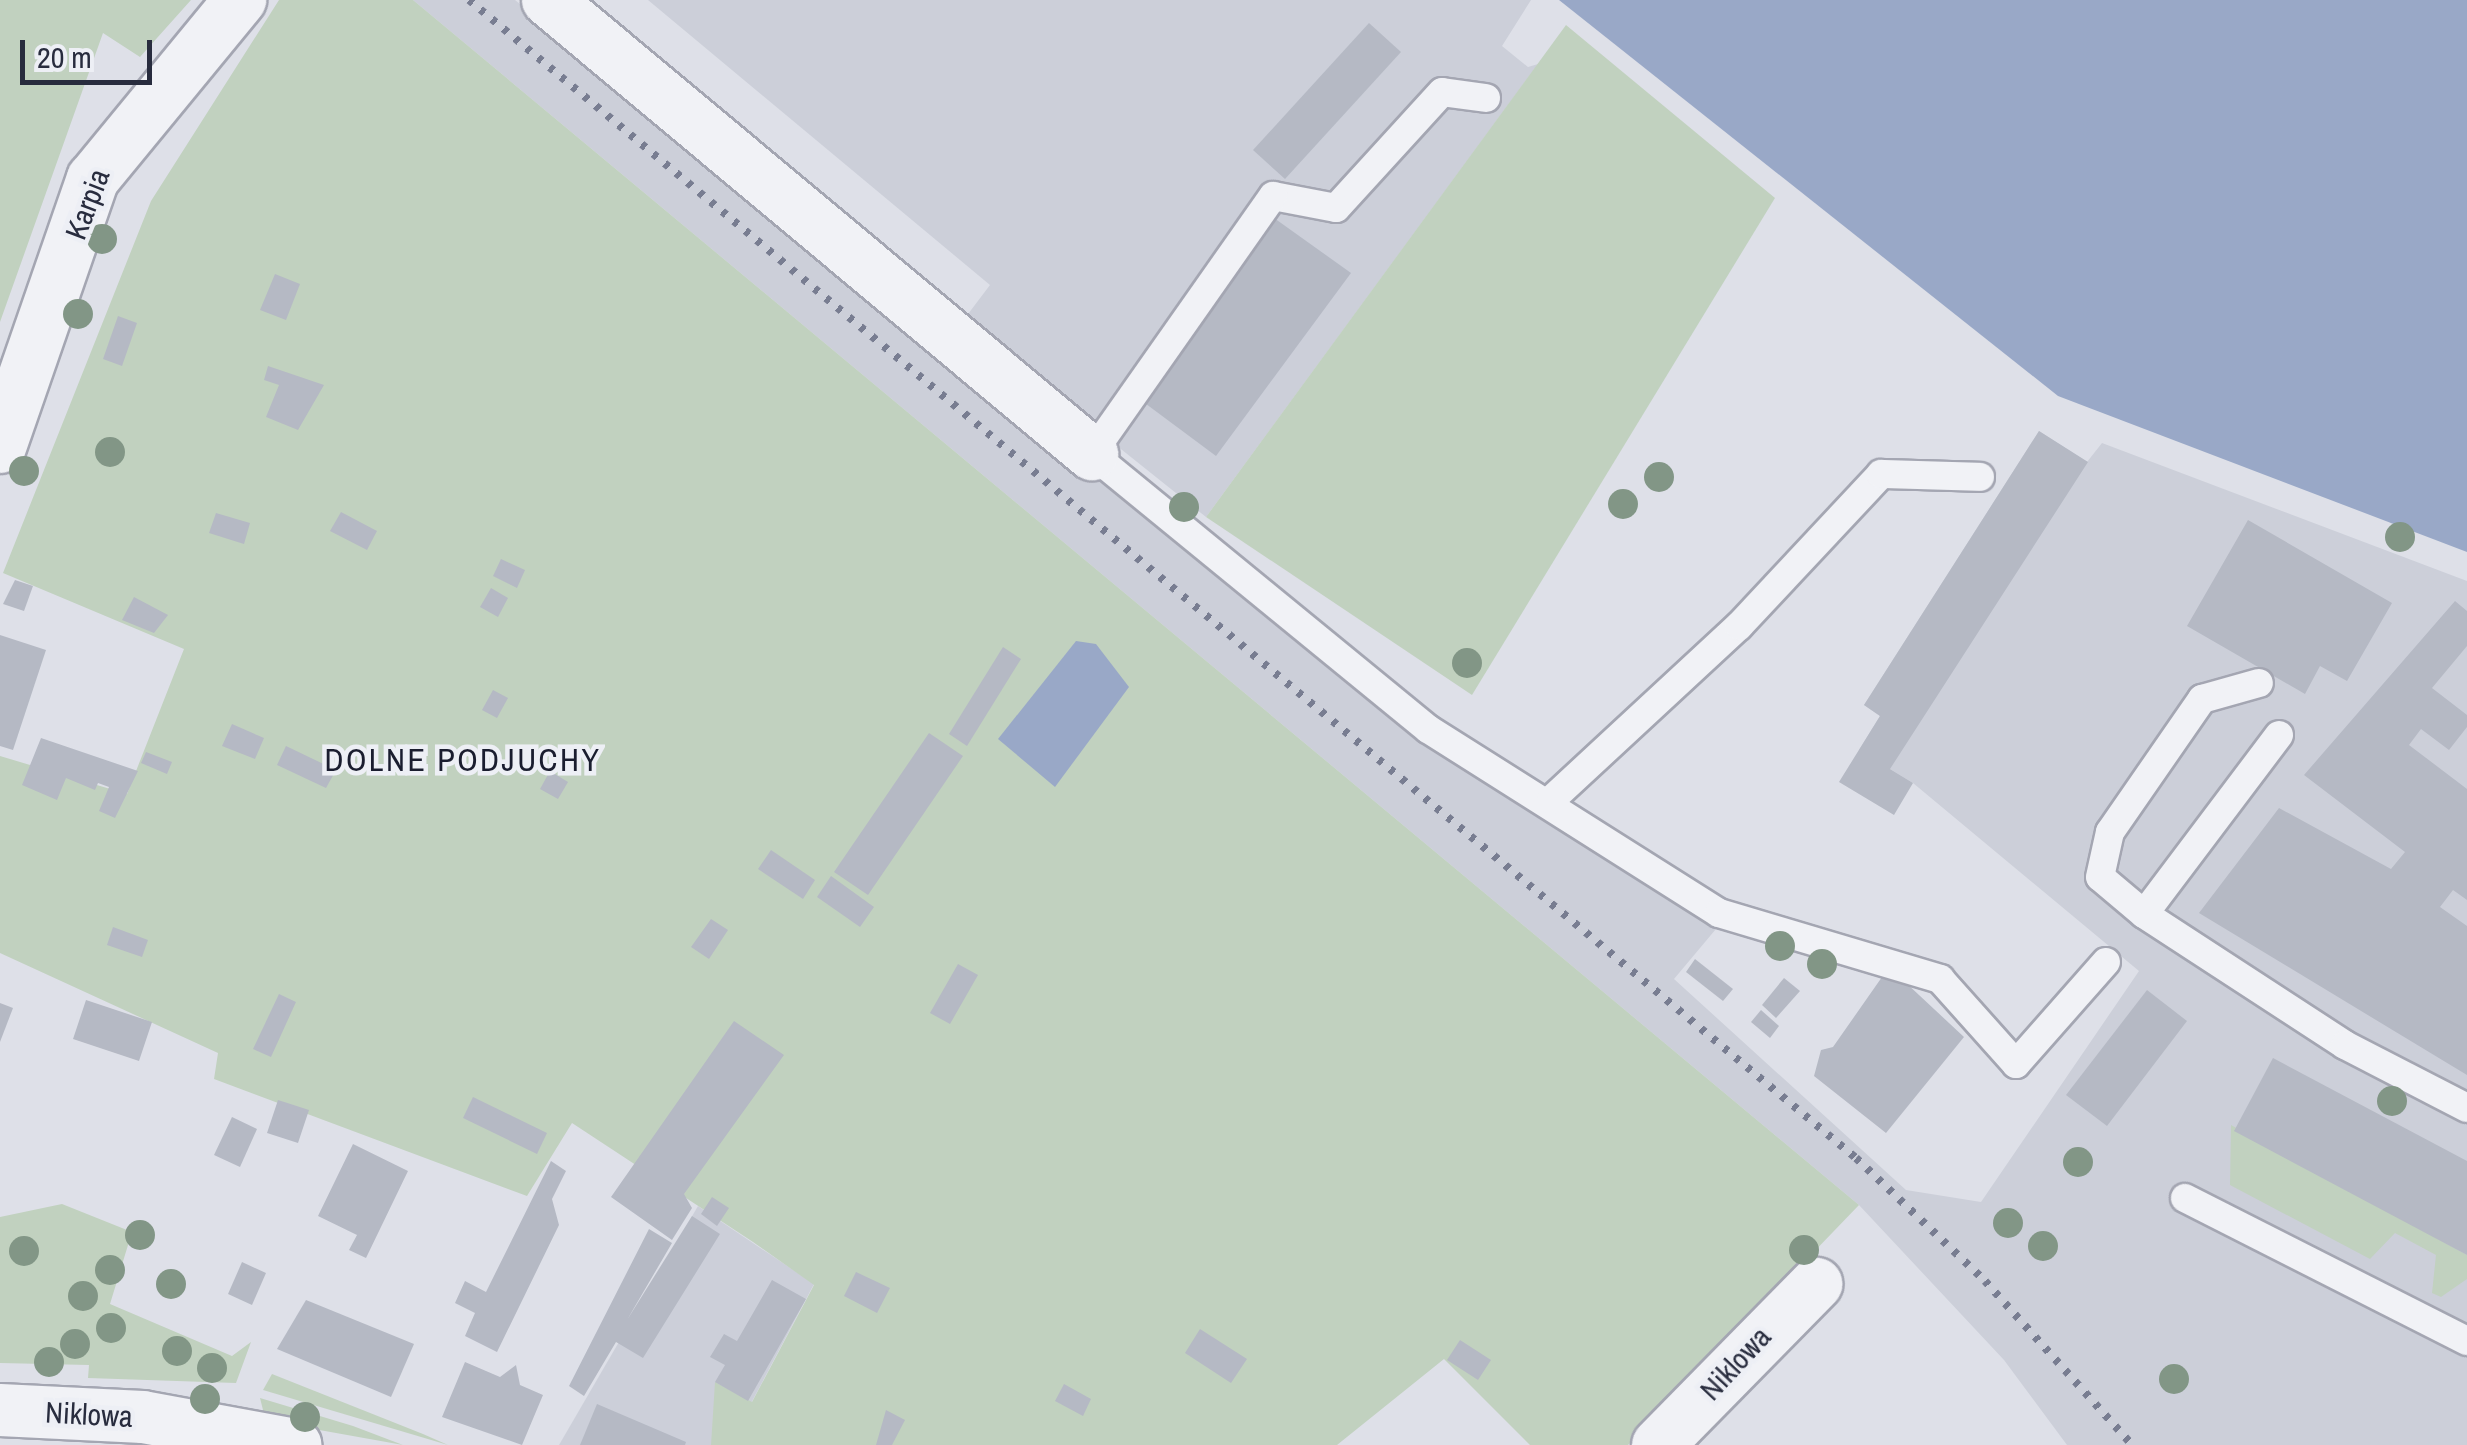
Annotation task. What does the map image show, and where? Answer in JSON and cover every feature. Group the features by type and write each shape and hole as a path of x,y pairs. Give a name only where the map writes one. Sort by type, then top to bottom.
{"street":[{"name":"Karpia","path":"0,447 100,164 240,0"},
{"path":"548,0 1092,454"},
{"name":"Niklowa","path":"1658,1445 1816,1284"},
{"name":"Niklowa","path":"0,1410 143,1417 296,1445"}],"lane":[{"path":"1486,98 1442,92 1336,208 1273,196 1092,454 1428,729 1551,800 1719,913 1940,978 2016,1064 2106,962"},
{"path":"1551,800 1739,626 1881,474 1980,477"},
{"path":"2259,684 2202,700 2110,832 2100,877 2144,914 2345,1045 2467,1108"},
{"path":"2144,914 2280,735"},
{"path":"2185,1198 2467,1341"}],"shaded area":[{"path":"413,0 515,0 1407,725 1721,923 1674,979 1906,1190 1981,1202 2139,971 1913,783 1859,750 1880,716 1864,705 2039,431 2087,462 2102,443 2467,581 2467,1445 2067,1445 2004,1360 1859,1205"},
{"path":"648,0 1531,0 1502,46 1528,67 1538,64 1206,517 962,322 990,285"},
{"path":"698,1206 814,1284 729,1445 559,1445"}],"green space":[{"path":"0,0 191,0 140,57 103,33 0,322"},
{"path":"279,0 413,0 1859,1205 1628,1445 1530,1445 1444,1359 1337,1445 711,1445 715,1382 752,1402 814,1285 753,1242 572,1123 527,1196 214,1079 218,1053 0,953 0,756 127,794 184,649 3,573 151,201"},
{"path":"1566,25 1775,198 1472,695 1206,517"},
{"path":"2231,1125 2467,1255 2467,1279 2441,1297 2432,1293 2436,1255 2395,1233 2370,1259 2230,1185"},
{"path":"62,1204 132,1232 110,1304 232,1356 251,1342 236,1383 88,1378 89,1365 0,1363 0,1217"},
{"path":"272,1374 423,1434 448,1445 263,1390"},
{"path":"260,1398 403,1445 297,1426 264,1414"}],"water":[{"path":"1559,0 2467,0 2467,552 2058,396"},
{"path":"1076,641 1096,644 1129,687 1055,787 998,739"}],"building":[{"path":"1369,23 1401,52 1285,179 1253,150"},
{"path":"1274,218 1351,273 1216,456 1138,398"},
{"path":"275,274 300,284 286,320 260,310"},
{"path":"118,316 137,323 122,366 103,359"},
{"path":"268,366 324,385 298,430 266,417 279,385 264,380"},
{"path":"2039,431 2088,462 1890,769 1913,783 1894,815 1839,782 1880,716 1864,705"},
{"path":"341,512 377,531 367,550 330,531"},
{"path":"216,513 250,523 244,544 209,533"},
{"path":"2248,520 2392,603 2347,681 2320,666 2305,694 2187,626"},
{"path":"501,559 525,570 517,588 493,576"},
{"path":"15,580 33,586 24,611 3,604"},
{"path":"491,588 508,598 498,617 480,607"},
{"path":"134,597 168,615 154,633 122,620"},
{"path":"2455,601 2467,611 2467,646 2432,688 2467,715 2467,727 2449,750 2421,729 2409,745 2467,789 2467,900 2453,890 2440,907 2467,926 2467,1075 2199,913 2279,808 2391,869 2405,852 2304,775"},
{"path":"0,635 46,650 13,750 0,746"},
{"path":"1003,647 1021,659 967,746 949,734"},
{"path":"493,690 508,698 497,718 482,710"},
{"path":"232,724 264,738 255,759 222,746"},
{"path":"929,733 963,756 868,895 834,872"},
{"path":"41,738 138,771 115,818 99,811 109,787 98,783 95,790 66,778 57,800 22,785"},
{"path":"286,746 336,770 326,788 277,765"},
{"path":"146,752 172,762 167,774 141,763"},
{"path":"550,771 568,782 558,799 540,789"},
{"path":"771,850 815,880 803,899 758,869"},
{"path":"831,876 874,907 860,927 817,897"},
{"path":"711,919 728,930 709,959 691,947"},
{"path":"113,927 148,940 142,957 107,945"},
{"path":"1695,959 1733,989 1723,1001 1686,972"},
{"path":"958,964 978,975 950,1024 930,1013"},
{"path":"1889,967 1964,1037 1886,1133 1814,1076 1821,1050 1833,1047"},
{"path":"1784,978 1800,991 1776,1018 1762,1005"},
{"path":"2147,990 2187,1021 2107,1126 2066,1095"},
{"path":"279,994 296,1002 271,1057 253,1049"},
{"path":"86,1000 152,1022 139,1061 73,1039"},
{"path":"0,1003 13,1008 0,1042"},
{"path":"1761,1010 1779,1026 1770,1038 1751,1022"},
{"path":"734,1021 784,1055 684,1194 692,1208 672,1240 611,1197"},
{"path":"2273,1058 2467,1161 2467,1255 2234,1131"},
{"path":"473,1097 547,1133 537,1154 463,1118"},
{"path":"278,1100 309,1110 298,1143 267,1133"},
{"path":"232,1117 257,1129 240,1167 214,1155"},
{"path":"353,1144 408,1171 366,1258 349,1250 357,1235 318,1216"},
{"path":"551,1161 566,1171 552,1199 559,1225 497,1352 465,1336 475,1313 455,1303 465,1281 486,1292"},
{"path":"712,1197 729,1208 717,1226 701,1214"},
{"path":"692,1216 720,1234 643,1358 616,1342 584,1396 569,1386 649,1229 672,1243 627,1320"},
{"path":"242,1262 266,1273 252,1305 228,1294"},
{"path":"856,1272 890,1288 877,1313 844,1296"},
{"path":"772,1280 806,1299 748,1401 715,1382 725,1365 710,1357 724,1334 737,1341"},
{"path":"306,1300 414,1344 391,1397 277,1349"},
{"path":"1200,1329 1247,1359 1231,1383 1185,1353"},
{"path":"1460,1340 1491,1360 1478,1380 1447,1360"},
{"path":"465,1362 500,1377 516,1365 520,1385 543,1395 522,1445 442,1417"},
{"path":"1064,1384 1091,1399 1083,1416 1055,1401"},
{"path":"597,1404 686,1442 685,1445 580,1445"},
{"path":"886,1410 905,1420 892,1445 876,1445"}],"railway":[{"path":"469,0 1856,1158 1985,1281 2132,1445"}],"district":[{"name":"DOLNE PODJUCHY","path":"463,760"}]}
